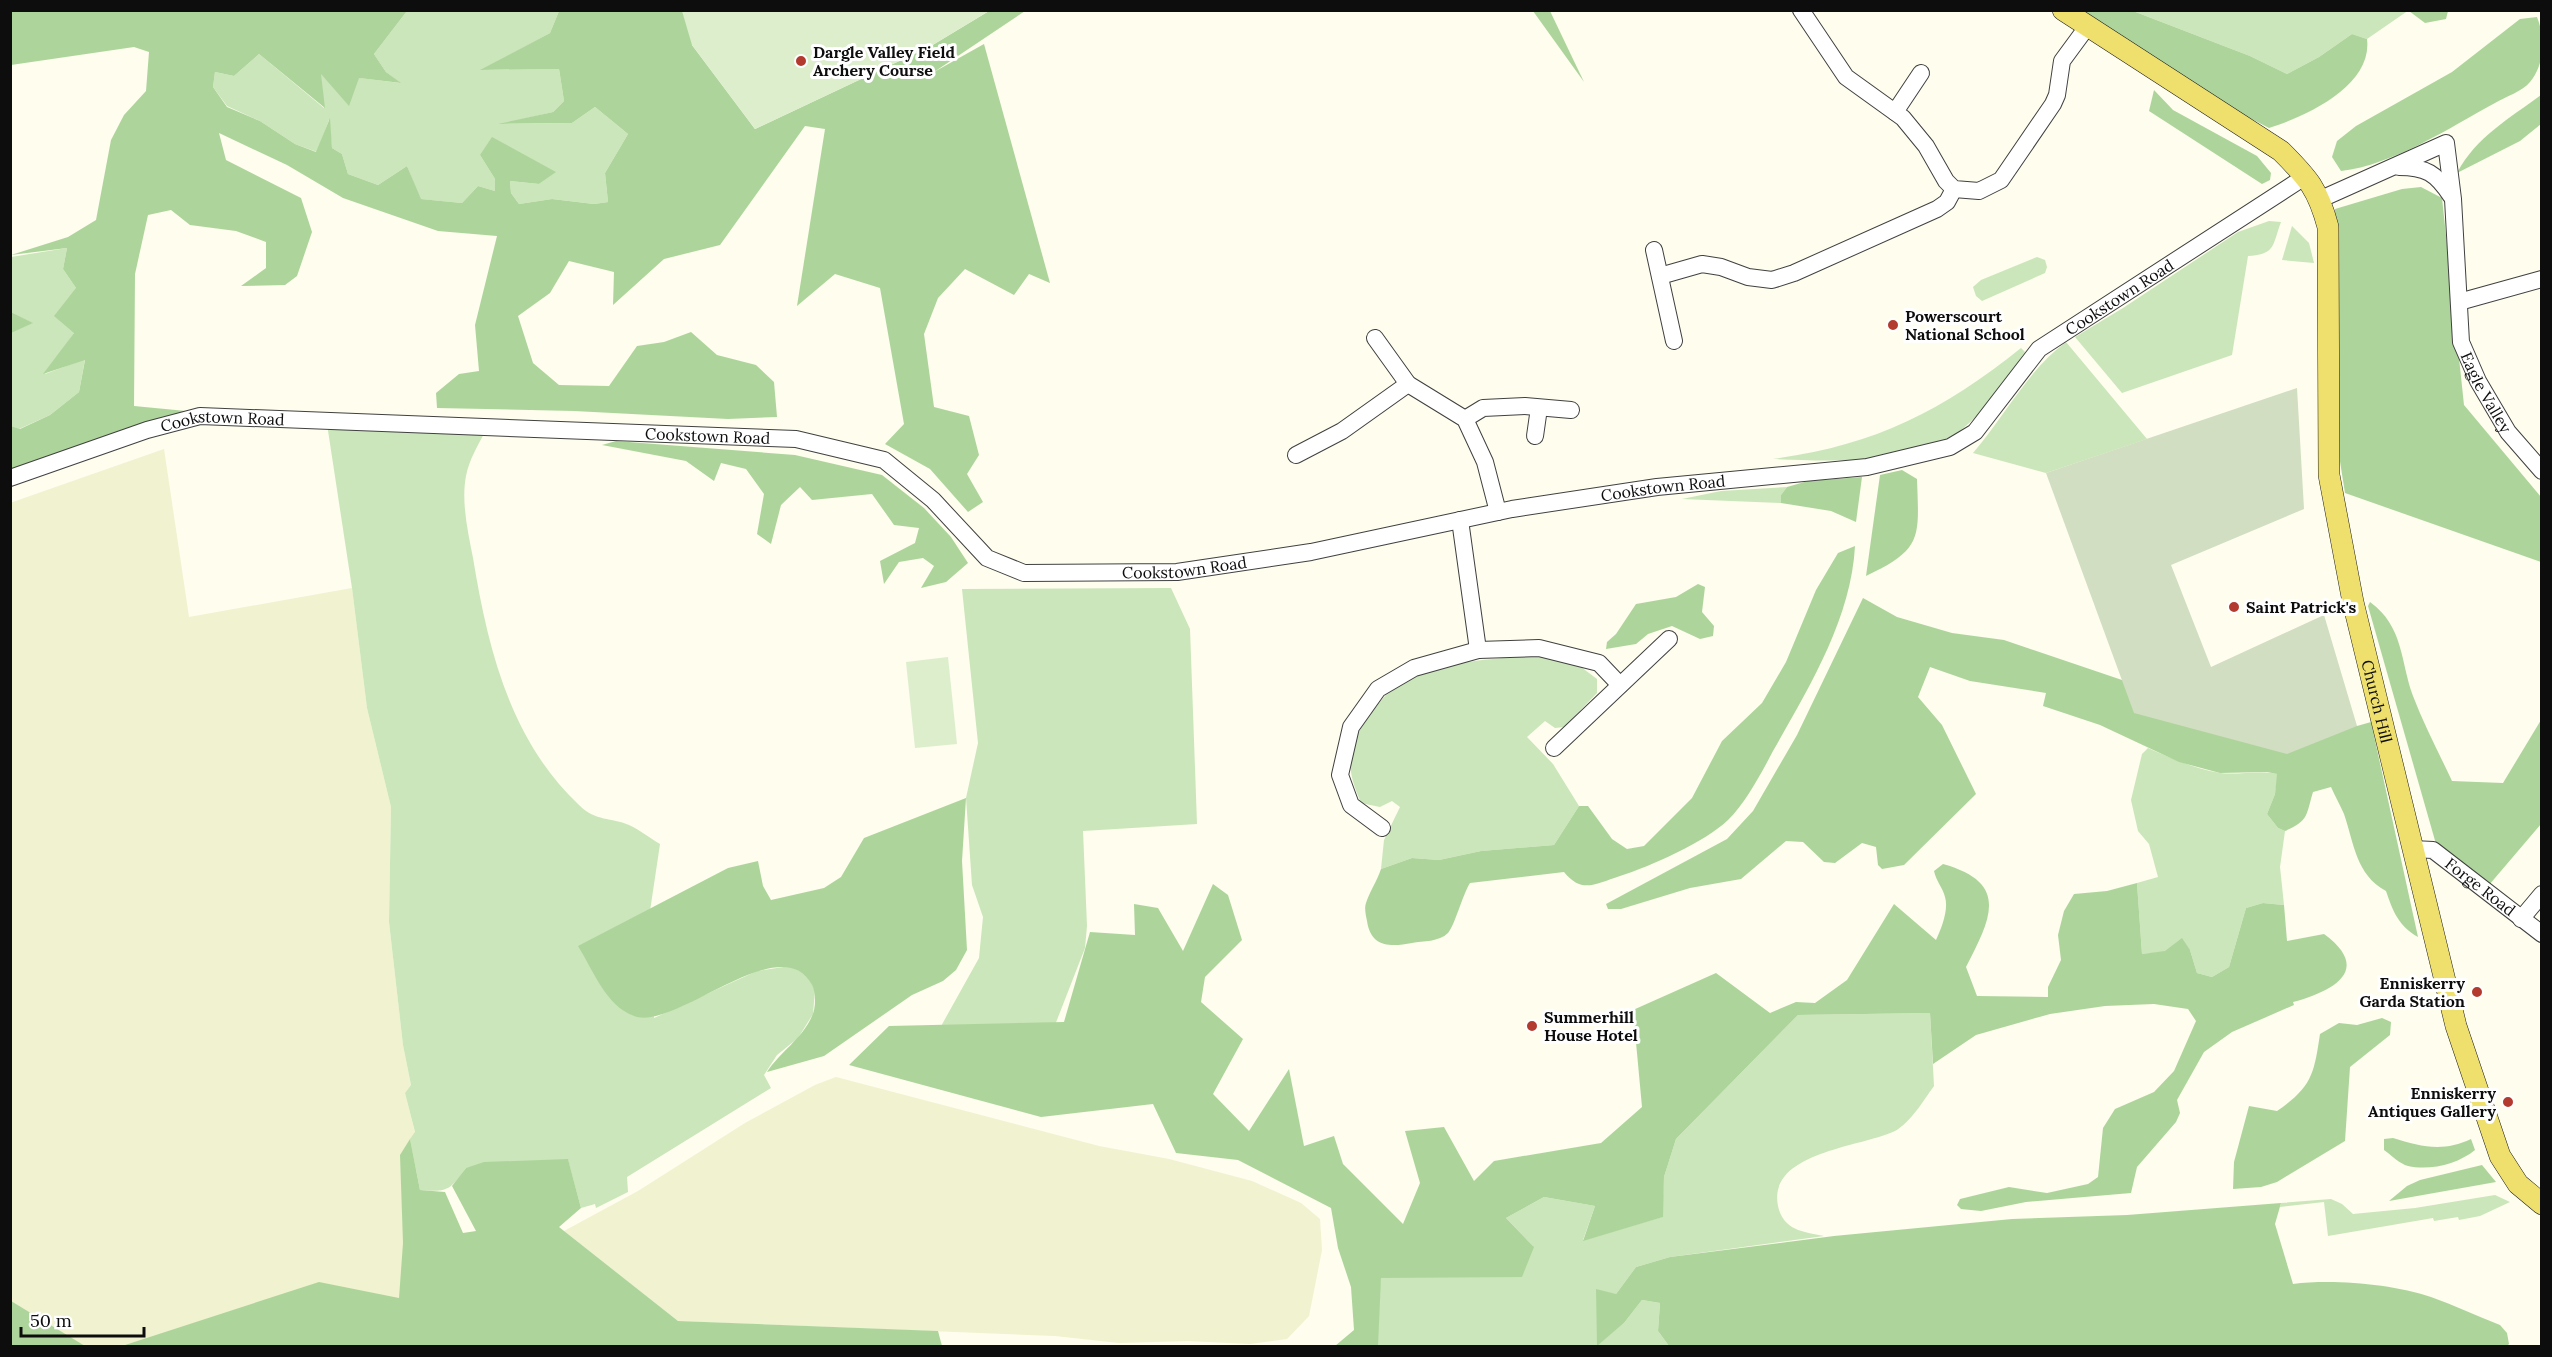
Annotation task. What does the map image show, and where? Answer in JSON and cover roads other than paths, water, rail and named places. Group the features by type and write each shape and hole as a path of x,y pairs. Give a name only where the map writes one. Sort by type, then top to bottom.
{"main road":[{"name":"Church Hill","path":"2063,10 2281,151 2306,176 2321,199 2328,227 2329,475 2353,602 2456,1026 2500,1156 2518,1184 2541,1204"}],"street":[{"path":"1801,10 1846,77 1895,112 1916,131 1946,181 1954,189 1979,191 2001,180 2053,104 2057,95 2062,61 2087,27"},
{"path":"1895,112 1922,73"},
{"name":"Eagle Valley","path":"2395,167 2446,143 2453,199 2461,342 2478,381 2508,432 2541,471"},
{"path":"2321,199 2395,167 2419,167 2440,179 2453,199"},
{"name":"Cookstown Road","path":"10,478 147,430 200,416 796,439 884,460 933,500 987,558 1024,573 1177,572 1311,552 1498,512 1657,487 1867,467 1950,447 1975,432 2039,349 2306,176"},
{"path":"1660,276 1702,264 1721,267 1748,277 1772,280 1937,209 1947,202 1954,189"},
{"path":"1654,250 1674,341"},
{"path":"2459,302 2541,279"},
{"path":"1375,338 1408,384 1466,419 1485,462 1498,512"},
{"path":"1296,455 1342,431 1408,384"},
{"path":"1466,419 1483,408 1571,410"},
{"path":"1535,436 1539,408"},
{"path":"1460,520 1478,650"},
{"path":"1554,748 1669,639"},
{"path":"1382,828 1351,805 1340,775 1351,727 1377,688 1414,668 1478,650 1539,648 1599,663 1620,685"},
{"name":"Forge Road","path":"2414,849 2433,850 2541,934"},
{"path":"2521,919 2541,894"}],"place":[{"name":"Dargle Valley Field Archery Course","path":"801,61"},
{"name":"Powerscourt National School","path":"1893,325"},
{"name":"Saint Patrick's","path":"2234,607"},
{"name":"Enniskerry Garda Station","path":"2477,992"},
{"name":"Summerhill House Hotel","path":"1532,1026"},
{"name":"Enniskerry Antiques Gallery","path":"2508,1102"}]}
